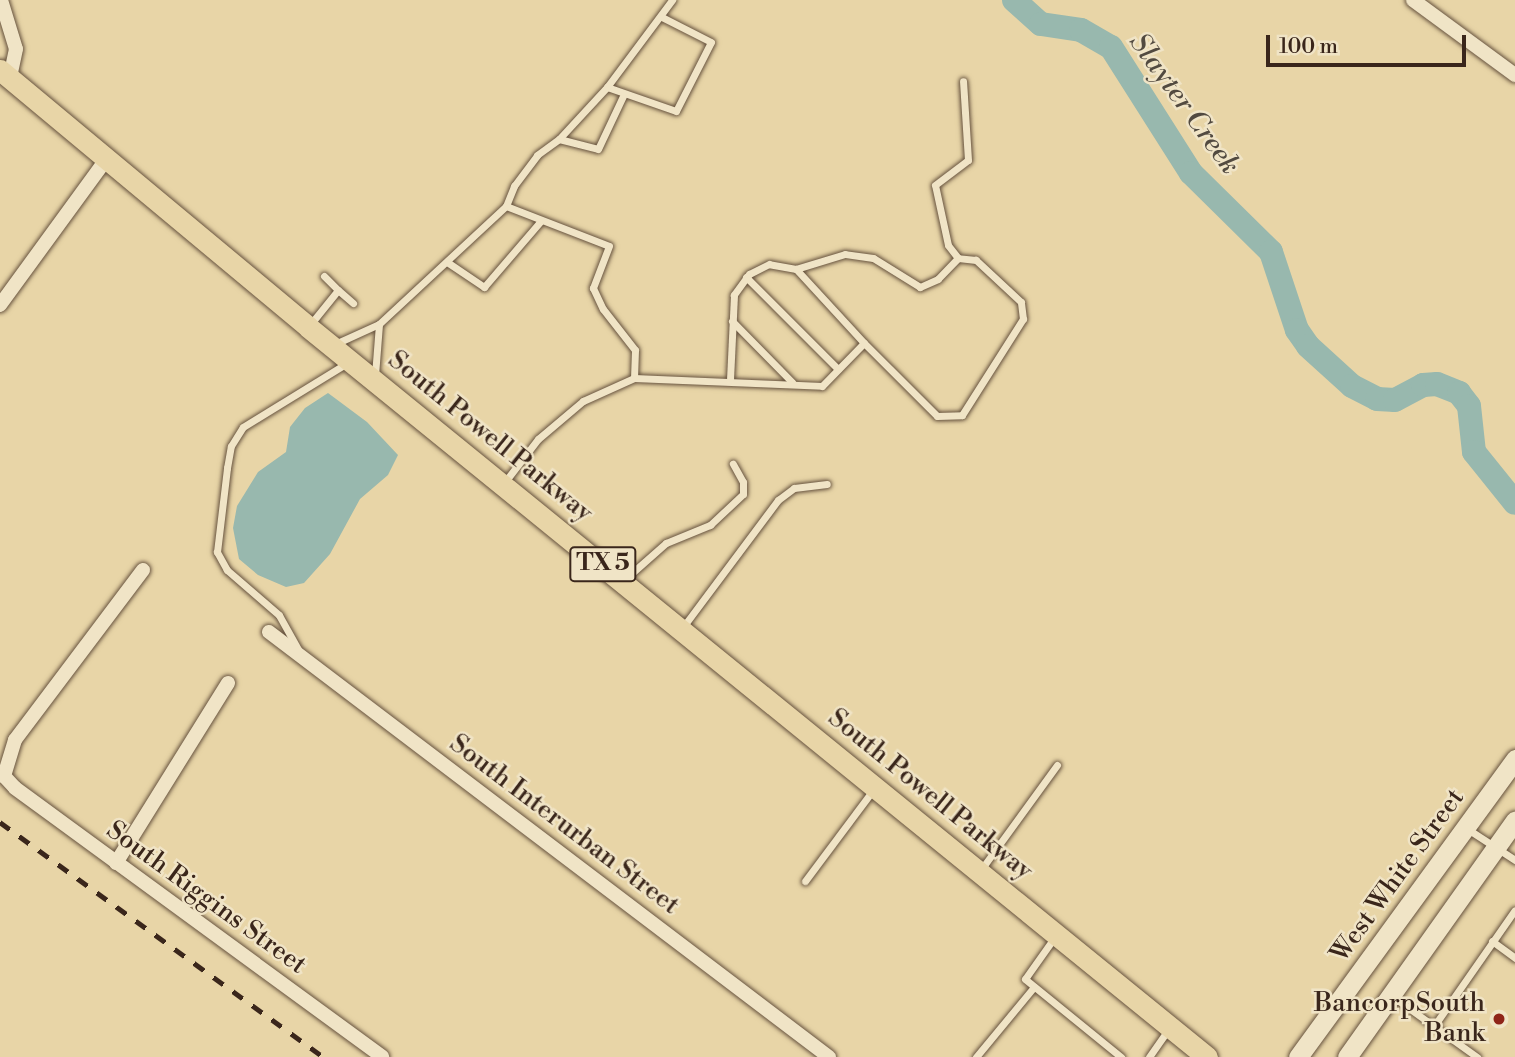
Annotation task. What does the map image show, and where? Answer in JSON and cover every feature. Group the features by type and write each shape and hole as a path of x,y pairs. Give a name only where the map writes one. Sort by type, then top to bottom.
{"main road":[{"name":"South Powell Parkway","path":"5,74 108,157 308,327 334,345 624,580 1207,1057"},
{"name":"West White Street","path":"1298,1057 1515,759"},
{"path":"1347,1057 1515,821"}],"street":[{"path":"1,0 17,58 5,74"},
{"path":"1413,0 1515,75"},
{"path":"0,305 108,157"},
{"name":"South Riggins Street","path":"143,570 15,740 4,776 116,863 383,1057"},
{"name":"South Interurban Street","path":"269,632 829,1057"},
{"path":"116,863 228,683"}],"lane":[{"path":"334,345 379,324 506,206 514,186 537,155 559,139 607,87 662,17 672,0"},
{"path":"607,87 676,111 711,42 662,17"},
{"path":"796,268 864,343 937,416 962,415 1023,319 1021,302 976,260 958,258 948,245 935,185 968,160 963,81"},
{"path":"559,139 598,149 624,94"},
{"path":"506,206 540,222 609,246 593,288 603,309 635,350 634,378"},
{"path":"447,262 484,287 540,222"},
{"path":"730,380 734,295 747,277 769,264 796,268 845,254 873,258 920,287 938,279 958,258"},
{"path":"324,276 353,303"},
{"path":"747,277 838,369"},
{"path":"308,327 338,290"},
{"path":"732,321 793,383"},
{"path":"375,380 379,324"},
{"path":"504,484 538,439 583,401 634,378 822,386 864,343"},
{"path":"302,657 279,615 226,570 217,552 227,468 231,446 243,427 350,360"},
{"path":"624,580 666,543 710,525 743,495 743,482 733,464"},
{"path":"683,628 778,500 794,488 827,484"},
{"path":"980,872 1057,765"},
{"path":"805,881 875,787"},
{"path":"1465,827 1515,860"},
{"path":"1434,1026 1515,909"},
{"path":"1056,934 1024,979 1121,1057"},
{"path":"1493,941 1515,958"},
{"path":"976,1057 1034,987"},
{"path":"1390,996 1477,1057"},
{"path":"1149,1057 1170,1027"}],"water":[{"path":"328,393 367,422 398,455 388,475 360,499 330,554 304,583 286,587 258,575 239,559 233,528 237,506 258,472 286,452 290,427 305,408"}],"waterway":[{"name":"Slayter Creek","path":"1014,0 1041,24 1081,30 1111,47 1191,173 1271,252 1297,330 1308,346 1352,386 1377,399 1395,400 1423,385 1437,384 1459,393 1469,406 1474,452 1515,503"}],"railway":[{"path":"0,822 324,1057"}],"place":[{"name":"BancorpSouth Bank","path":"1499,1019"}]}
